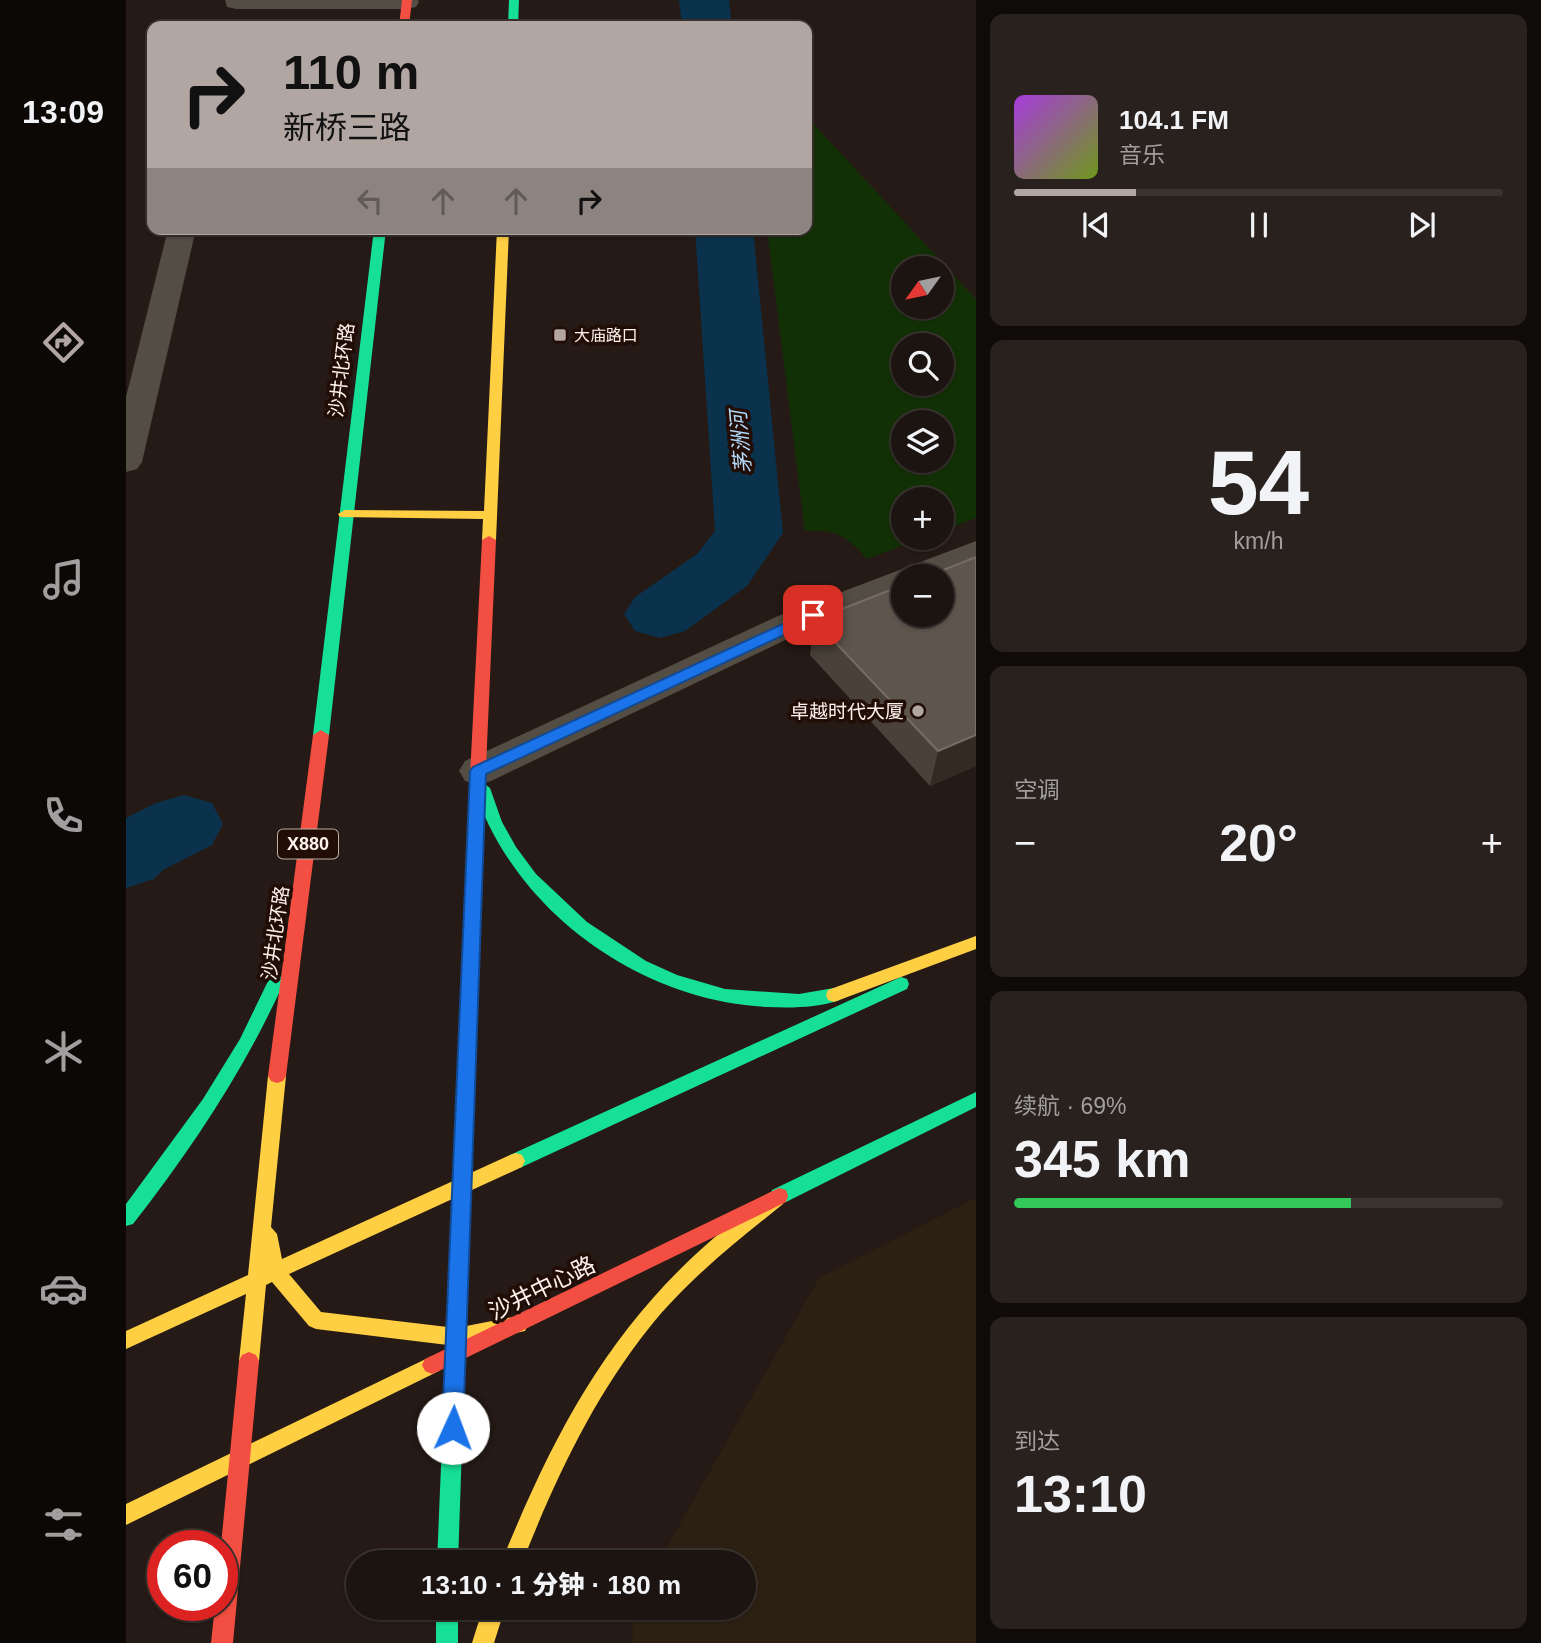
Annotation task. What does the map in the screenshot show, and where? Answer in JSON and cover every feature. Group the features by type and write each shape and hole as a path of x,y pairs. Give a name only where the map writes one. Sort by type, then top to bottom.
{"main road":[{"path":"513,21 514,0"},
{"name":"沙井北环路","path":"222,1643 274,1096 310,828 379,235"},
{"path":"448,1550 478,771 503,235"},
{"path":"345,514 490,515"},
{"path":"478,771 485,802 497,827 518,860 545,893 580,926 618,953 658,974 697,989 737,998 779,1001 820,999 976,942"},
{"path":"126,1218 223,1084 262,1017 283,967 310,828"},
{"path":"126,1340 976,950"},
{"path":"274,1096 267,1227 275,1271 316,1320 456,1337 518,1325"},
{"name":"沙井中心路","path":"126,1515 976,1099"},
{"path":"516,1550 554,1466 611,1366 643,1321 720,1244 776,1198"},
{"path":"447,1620 447,1643"},
{"path":"482,1643 490,1620"}],"street":[{"path":"231,21 236,1 406,10"},
{"path":"126,462 181,235"},
{"path":"945,564 976,552"},
{"path":"478,771 790,624 891,585"}],"shaded area":[{"path":"976,1198 976,1643 633,1643 632,1620 756,1620 756,1550 665,1550 819,1278"}],"green space":[{"path":"812,122 936,256 891,256 891,319 954,319 954,275 976,299 976,518 954,526 954,487 891,487 891,550 867,559 840,535 825,531 805,531 768,235 812,235"}],"building":[{"name":"卓越时代大厦","path":"976,557 976,735 938,751 814,620 891,590 891,627 954,627 954,566"}],"waterway":[{"name":"茅洲河","path":"704,0 706,21"},
{"name":"茅洲河","path":"660,614 722,570 749,533 724,235"},
{"path":"126,858 135,849 184,824"}],"traffic: fast":[{"path":"513,21 514,0"},
{"path":"321,735 379,235"},
{"path":"482,788 494,823 510,851 531,878 581,926 640,965 701,991 725,996 799,1001 834,995"},
{"path":"448,1550 475,836"},
{"path":"126,1218 170,1162 210,1104 246,1044 277,980"},
{"path":"516,1161 901,984"},
{"path":"779,1196 976,1099"},
{"path":"447,1620 447,1643"}],"traffic: slow":[{"path":"489,540 503,235"},
{"path":"345,514 490,515"},
{"path":"834,995 976,942"},
{"path":"249,1361 277,1076"},
{"path":"126,1340 516,1161"},
{"path":"516,1550 568,1437 622,1348 658,1304 690,1271 776,1198"},
{"path":"268,1234 275,1271 316,1320 456,1337 518,1325"},
{"path":"126,1515 432,1365"},
{"path":"483,1643 490,1620"}],"traffic: jam":[{"path":"405,21 407,0"},
{"path":"475,836 489,540"},
{"path":"277,1076 321,735"},
{"path":"432,1365 779,1196"},
{"path":"222,1643 249,1361"}],"place":[{"name":"大庙路口","path":"560,335"},
{"name":"卓越时代大厦","path":"918,711"}],"route":[{"path":"453,1428 478,771 813,615"}]}
